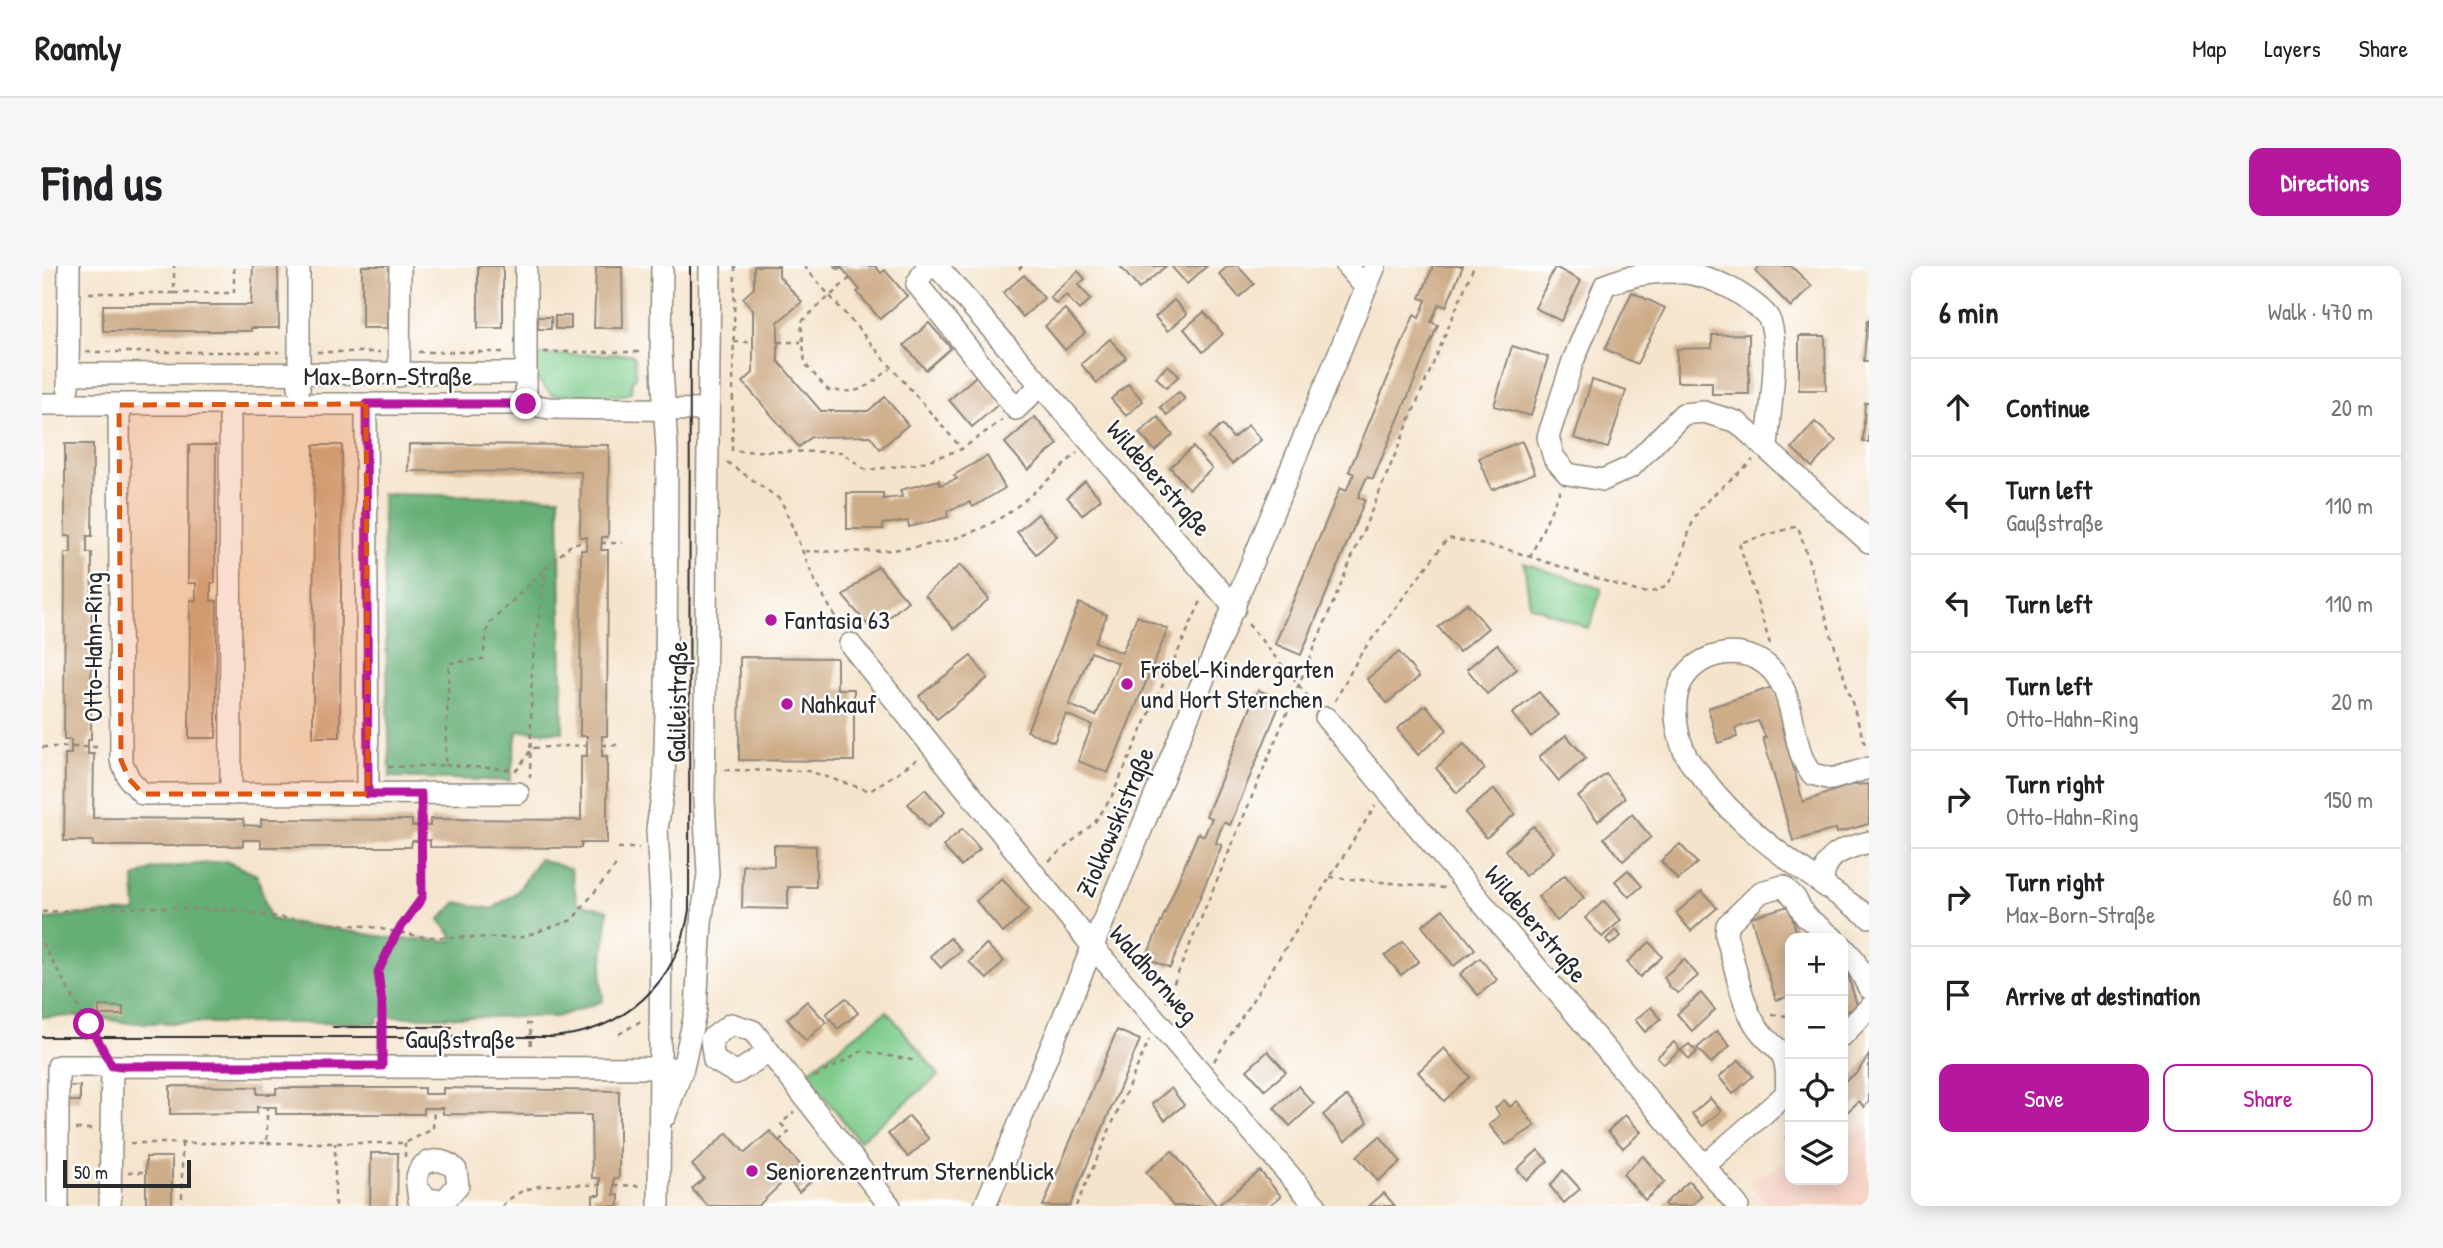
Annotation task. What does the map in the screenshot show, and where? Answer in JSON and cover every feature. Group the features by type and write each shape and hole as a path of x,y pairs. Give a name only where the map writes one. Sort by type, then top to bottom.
{"street":[{"path":"68,404 69,266"},
{"path":"299,266 299,405"},
{"path":"399,376 400,266"},
{"path":"526,266 526,404"},
{"name":"Galileistraße","path":"659,1196 661,882 657,838 664,783 666,712 667,450 661,352 662,266"},
{"name":"Galileistraße","path":"660,1131 683,1068 696,1009 701,923 708,874 704,800 710,266"},
{"name":"Wildeberstraße","path":"1016,409 917,284 923,271 936,266 1235,608"},
{"path":"1347,266 1367,288"},
{"name":"Ziolkowskistraße","path":"985,1206 1375,266"},
{"path":"1767,447 1774,337 1769,317 1731,285 1703,273 1671,269 1637,271 1605,285 1573,361 1548,437 1554,458 1568,474 1603,480 1631,467 1683,414 1704,412 1737,422 1869,542"},
{"name":"Max-Born-Straße","path":"68,374 399,376 526,373"},
{"path":"1016,409 1041,385"},
{"name":"Max-Born-Straße","path":"42,404 526,404 548,408 708,410"},
{"path":"366,404 368,794"},
{"name":"Otto-Hahn-Ring","path":"119,405 121,760 129,779 143,794 518,793"},
{"path":"230,405 231,794"},
{"name":"Waldhornweg","path":"850,644 1093,947 1316,1206"},
{"path":"1869,768 1832,779 1812,774 1781,680 1765,664 1748,655 1729,652 1711,656 1696,665 1683,680 1675,706 1685,754 1716,795 1750,831 1869,917"},
{"name":"Wildeberstraße","path":"1326,718 1738,1206"},
{"path":"1823,884 1823,872 1832,855 1869,842"},
{"path":"1785,1059 1752,1019 1726,935 1727,925 1761,892 1783,886 1795,898 1805,916 1827,933"},
{"path":"1848,952 1869,988"},
{"path":"1848,1030 1869,1008"},
{"path":"769,1052 890,1206"},
{"name":"Gaußstraße","path":"58,1206 58,1066 683,1068"},
{"path":"110,1206 112,1066"},
{"path":"1704,1166 1785,1100"}],"path":[{"path":"174,266 174,293"},
{"path":"69,293 234,293 234,266"},
{"path":"735,266 732,451 841,452 866,470 917,464 962,449 1016,409"},
{"path":"804,266 890,369 962,449"},
{"path":"1076,1206 1158,1021 1474,266"},
{"path":"850,278 801,322 805,364 828,390 853,393 864,390 890,369"},
{"path":"734,342 753,342"},
{"path":"778,342 801,342"},
{"path":"709,352 734,351"},
{"path":"68,352 661,352"},
{"path":"804,551 863,553 920,546 973,531 1011,511 1090,442"},
{"path":"1235,608 1326,718 1360,655 1448,538 1506,549 1639,592 1654,593 1670,584 1699,510 1767,447"},
{"path":"727,462 781,500 815,582 850,644"},
{"path":"1530,558 1568,474"},
{"path":"1781,680 1740,543 1798,526 1869,758"},
{"path":"445,765 449,663 482,659 488,625 573,542 586,543"},
{"path":"601,543 623,543"},
{"path":"518,793 527,789 530,782 531,665 546,568"},
{"path":"1035,874 1095,822 1111,798 1210,580"},
{"path":"532,748 587,745"},
{"path":"602,745 618,745"},
{"path":"42,747 121,747"},
{"path":"367,768 445,765 517,770 532,748"},
{"path":"725,769 807,771 870,791 934,748"},
{"path":"1204,1076 1386,789"},
{"path":"382,1066 382,1003 378,972 396,934 422,898 421,794"},
{"path":"42,912 146,907 235,909 314,923 366,926 396,934 494,938 530,934 572,920 618,863"},
{"path":"1330,877 1473,891"},
{"path":"42,943 112,1066"},
{"path":"526,1024 530,1024 528,1043 531,1067"},
{"path":"779,1141 789,1132 781,1124 802,1094 862,1051 917,1061"},
{"path":"267,1107 267,1143"},
{"path":"123,1143 405,1143 433,1129 433,1108"},
{"path":"182,1143 182,1206"},
{"path":"335,1143 335,1206"},
{"path":"122,1172 146,1172"},
{"path":"502,1206 515,1193 527,1187 600,1185"},
{"path":"614,1185 659,1196"},
{"path":"122,1206 146,1206"}],"highlighted area":[{"path":"366,404 368,794 143,794 129,779 121,760 119,405"}],"shaded area":[{"path":"1869,1125 1869,1206 1770,1206 1748,1181 1785,1163 1785,1185 1848,1185 1848,1135"}],"green space":[{"path":"631,354 635,358 636,377 632,381 631,393 624,395 552,395 535,377 534,355"},
{"path":"382,494 559,497 563,732 517,731 510,781 390,777"},
{"path":"1524,563 1602,589 1589,629 1530,605"},
{"path":"539,859 571,869 577,903 608,910 601,980 603,1001 556,1017 378,1017 377,1023 128,1023 89,1016 42,1017 42,920 71,915 136,912 134,878 153,869 226,861 257,875 270,919 392,938 452,941 451,934 439,920 457,902 492,909 517,892"},
{"path":"887,1011 939,1075 859,1141 806,1073"}],"building":[{"path":"253,266 278,266 279,328 251,328 251,331 103,331 103,305 251,305"},
{"path":"362,266 389,266 388,328 362,328"},
{"path":"478,266 503,266 503,328 478,328"},
{"path":"596,266 622,266 623,328 594,328"},
{"path":"754,266 779,266 779,276 802,302 778,322 778,361 821,411 868,411 885,397 908,425 880,449 870,436 811,437 799,447 743,382 753,373 753,310 743,298 754,288"},
{"path":"835,266 875,266 881,273 885,270 907,296 880,319 857,292 860,290 841,267 838,269"},
{"path":"1120,266 1166,266 1139,289"},
{"path":"1171,266 1207,266 1187,284"},
{"path":"1228,266 1238,266 1254,284 1239,297 1219,274"},
{"path":"1433,266 1463,266 1446,307 1439,304 1431,322 1438,325 1373,479 1367,477 1358,497 1365,500 1301,655 1275,644 1340,488 1346,491 1354,474 1349,471 1414,315 1419,318 1426,300 1420,298"},
{"path":"1760,266 1791,266 1812,286 1791,307 1755,271"},
{"path":"1555,267 1581,281 1561,321 1535,308"},
{"path":"1078,271 1085,279 1078,285 1091,299 1079,310 1066,295 1056,304 1050,297"},
{"path":"1024,275 1044,298 1023,317 1003,293"},
{"path":"1632,292 1665,308 1637,364 1605,349"},
{"path":"1174,300 1187,314 1168,331 1155,317"},
{"path":"1065,309 1085,333 1065,350 1045,326"},
{"path":"1204,312 1223,334 1203,352 1184,329"},
{"path":"555,316 571,316 571,329 555,329"},
{"path":"538,317 551,317 551,329 538,329"},
{"path":"1867,321 1869,361 1864,361"},
{"path":"929,323 951,348 926,370 904,345"},
{"path":"1749,334 1749,394 1712,394 1712,382 1677,382 1677,349 1712,348 1712,335"},
{"path":"1799,336 1825,336 1826,390 1799,390"},
{"path":"1110,339 1126,358 1097,383 1081,364"},
{"path":"1512,346 1548,357 1531,416 1494,406"},
{"path":"1168,365 1179,376 1166,388 1156,377"},
{"path":"976,376 1000,403 972,427 949,400"},
{"path":"1592,380 1626,391 1608,448 1574,438"},
{"path":"1128,384 1143,401 1126,416 1111,399"},
{"path":"1179,392 1185,399 1167,415 1160,407"},
{"path":"1865,403 1869,403 1869,442 1863,442"},
{"path":"1035,417 1058,444 1028,470 1005,443"},
{"path":"1158,417 1173,435 1155,451 1139,433"},
{"path":"1815,422 1836,441 1812,467 1792,448"},
{"path":"1222,425 1233,438 1248,425 1261,440 1232,464 1208,437"},
{"path":"1522,441 1535,473 1492,490 1479,458"},
{"path":"65,444 93,444 92,536 87,536 87,553 92,553 91,740 88,740 88,754 94,754 93,818 243,819 244,825 261,826 261,819 412,820 412,826 430,826 430,819 581,820 581,756 587,756 587,736 580,736 581,550 586,550 587,537 580,537 581,472 408,471 409,444 609,445 608,537 602,537 601,550 608,550 607,736 602,736 602,756 607,756 607,843 581,843 581,848 430,847 430,840 412,841 411,847 261,847 261,840 243,840 243,846 93,846 93,841 64,841 65,754 71,754 71,740 64,740 65,553 71,553 71,536 65,536"},
{"path":"189,445 216,445 215,583 211,583 211,601 217,601 216,738 189,738 190,600 196,601 196,583 188,583"},
{"path":"314,445 342,445 340,737 313,737"},
{"path":"1193,447 1212,469 1189,489 1170,467"},
{"path":"987,456 1005,488 973,507 970,502 947,511 948,517 909,527 908,521 883,524 883,529 847,529 847,493 883,493 883,499 902,497 900,490 939,480 940,485 957,479 954,475"},
{"path":"1085,481 1101,499 1082,515 1067,497"},
{"path":"1038,514 1057,536 1036,554 1017,532"},
{"path":"960,565 989,599 954,629 925,595"},
{"path":"878,566 908,601 873,631 843,596"},
{"name":"Fröbel-Kindergarten und Hort Sternchen","path":"1079,603 1107,615 1095,642 1122,653 1137,616 1168,629 1108,773 1078,761 1092,725 1066,714 1054,742 1027,731","holes":["1091,652 1118,663 1096,716 1069,705"]},
{"path":"1467,603 1488,628 1459,652 1438,627"},
{"path":"1497,644 1517,669 1487,694 1467,669"},
{"path":"1399,652 1419,677 1387,703 1367,679"},
{"path":"971,656 988,678 937,719 919,696"},
{"path":"740,657 837,658 837,689 854,689 854,761 739,760"},
{"path":"1773,687 1783,712 1780,713 1785,727 1782,728 1803,802 1850,785 1869,784 1869,824 1837,833 1836,829 1793,841 1763,738 1766,738 1758,721 1735,728 1737,737 1718,743 1708,708"},
{"path":"1258,690 1282,699 1230,825 1224,822 1220,831 1216,843 1222,845 1170,968 1146,958 1198,833 1204,836 1212,818 1206,816"},
{"path":"1539,692 1558,715 1531,737 1512,714"},
{"path":"1426,705 1447,730 1418,755 1397,729"},
{"path":"1566,735 1586,758 1559,781 1539,757"},
{"path":"1464,744 1485,769 1457,793 1436,768"},
{"path":"1606,774 1625,798 1598,821 1578,797"},
{"path":"925,789 945,812 928,827 908,804"},
{"path":"1494,789 1515,814 1486,838 1465,813"},
{"path":"1632,814 1651,837 1623,861 1604,838"},
{"path":"1533,826 1554,852 1525,876 1505,850"},
{"path":"962,829 980,849 961,866 943,846"},
{"path":"1680,844 1697,863 1678,880 1661,861"},
{"path":"774,845 816,846 816,887 788,887 788,909 742,908 743,865 774,866"},
{"path":"1628,870 1642,886 1629,897 1615,881"},
{"path":"1565,875 1584,898 1557,921 1538,897"},
{"path":"1002,878 1029,910 1003,933 976,901"},
{"path":"1702,891 1717,908 1691,931 1676,913"},
{"path":"1604,901 1621,920 1602,937 1585,918"},
{"path":"1789,906 1797,933 1785,933 1785,997 1776,1000 1751,917"},
{"path":"1443,909 1475,949 1454,966 1422,926"},
{"path":"1616,930 1621,936 1610,945 1606,939"},
{"path":"950,938 961,950 941,968 930,956"},
{"path":"1403,942 1419,961 1401,975 1385,956"},
{"path":"1650,942 1662,957 1640,977 1627,962"},
{"path":"986,944 1004,961 987,979 969,962"},
{"path":"1480,958 1497,980 1478,995 1460,974"},
{"path":"1684,959 1698,976 1678,993 1670,988 1664,977"},
{"path":"1848,975 1858,1008 1848,1011"},
{"path":"1701,993 1715,1010 1692,1031 1677,1014"},
{"path":"846,998 858,1013 838,1029 826,1014"},
{"path":"807,1001 826,1022 806,1041 787,1019"},
{"path":"99,1006 123,1007 123,1015 99,1015"},
{"path":"1651,1007 1661,1019 1645,1032 1635,1020"},
{"path":"1117,1030 1140,1040 1070,1206 1043,1206"},
{"path":"1717,1031 1730,1046 1711,1063 1697,1048"},
{"path":"1674,1042 1680,1050 1664,1064 1657,1057"},
{"path":"1689,1044 1697,1052 1689,1059 1681,1050"},
{"path":"1444,1048 1470,1077 1444,1101 1418,1072"},
{"path":"1268,1051 1286,1072 1265,1090 1247,1070"},
{"path":"1869,1055 1869,1102 1864,1107 1859,1101 1848,1111 1848,1079 1857,1073"},
{"path":"1739,1060 1753,1076 1733,1094 1719,1077"},
{"path":"64,1086 80,1086 80,1101 64,1101"},
{"path":"170,1086 257,1087 257,1094 276,1094 276,1088 424,1088 424,1094 443,1094 443,1088 619,1091 619,1178 614,1178 614,1195 619,1195 619,1206 593,1206 593,1195 600,1195 600,1178 592,1178 591,1115 443,1114 443,1108 424,1108 424,1114 276,1114 276,1107 257,1107 257,1113 170,1114"},
{"path":"1298,1086 1314,1104 1290,1126 1274,1108"},
{"path":"1171,1088 1184,1105 1165,1120 1152,1104"},
{"path":"1347,1096 1368,1122 1345,1141 1323,1115"},
{"path":"1710,1098 1721,1111 1703,1126 1692,1114"},
{"path":"1504,1100 1510,1107 1517,1101 1535,1126 1506,1145 1489,1125 1500,1115 1495,1108"},
{"path":"1625,1115 1641,1132 1623,1148 1608,1131"},
{"path":"909,1116 929,1139 908,1157 888,1134"},
{"name":"Seniorenzentrum Sternenblick","path":"770,1131 813,1179 799,1192 787,1178 758,1206 708,1206 692,1189 704,1178 692,1165 727,1133 745,1153"},
{"path":"1380,1136 1401,1162 1378,1181 1357,1156"},
{"path":"1538,1150 1548,1161 1527,1180 1517,1169"},
{"path":"1172,1151 1217,1206 1173,1206 1146,1172"},
{"path":"371,1153 398,1153 397,1206 370,1206"},
{"path":"1643,1156 1665,1182 1645,1200 1623,1174"},
{"path":"146,1157 172,1157 172,1206 146,1206"},
{"path":"1563,1170 1580,1189 1564,1203 1550,1186"},
{"path":"1260,1171 1281,1196 1269,1206 1217,1206"},
{"path":"1689,1181 1702,1196 1691,1206 1664,1204"},
{"path":"1384,1193 1395,1206 1369,1206"}],"tram line":[{"path":"42,1037 551,1037 577,1033 624,1014 660,981 683,936 689,910 690,266"},
{"path":"333,1027 452,1027"}],"place":[{"name":"Fantasia 63","path":"771,620"},
{"name":"Fröbel-Kindergarten und Hort Sternchen","path":"1127,684"},
{"name":"Nahkauf","path":"787,704"},
{"name":"Seniorenzentrum Sternenblick","path":"752,1171"}],"route":[{"path":"89,1024 112,1066 382,1066 382,1003 378,972 384,953 422,898 421,794 368,794 366,404 526,404"}]}
